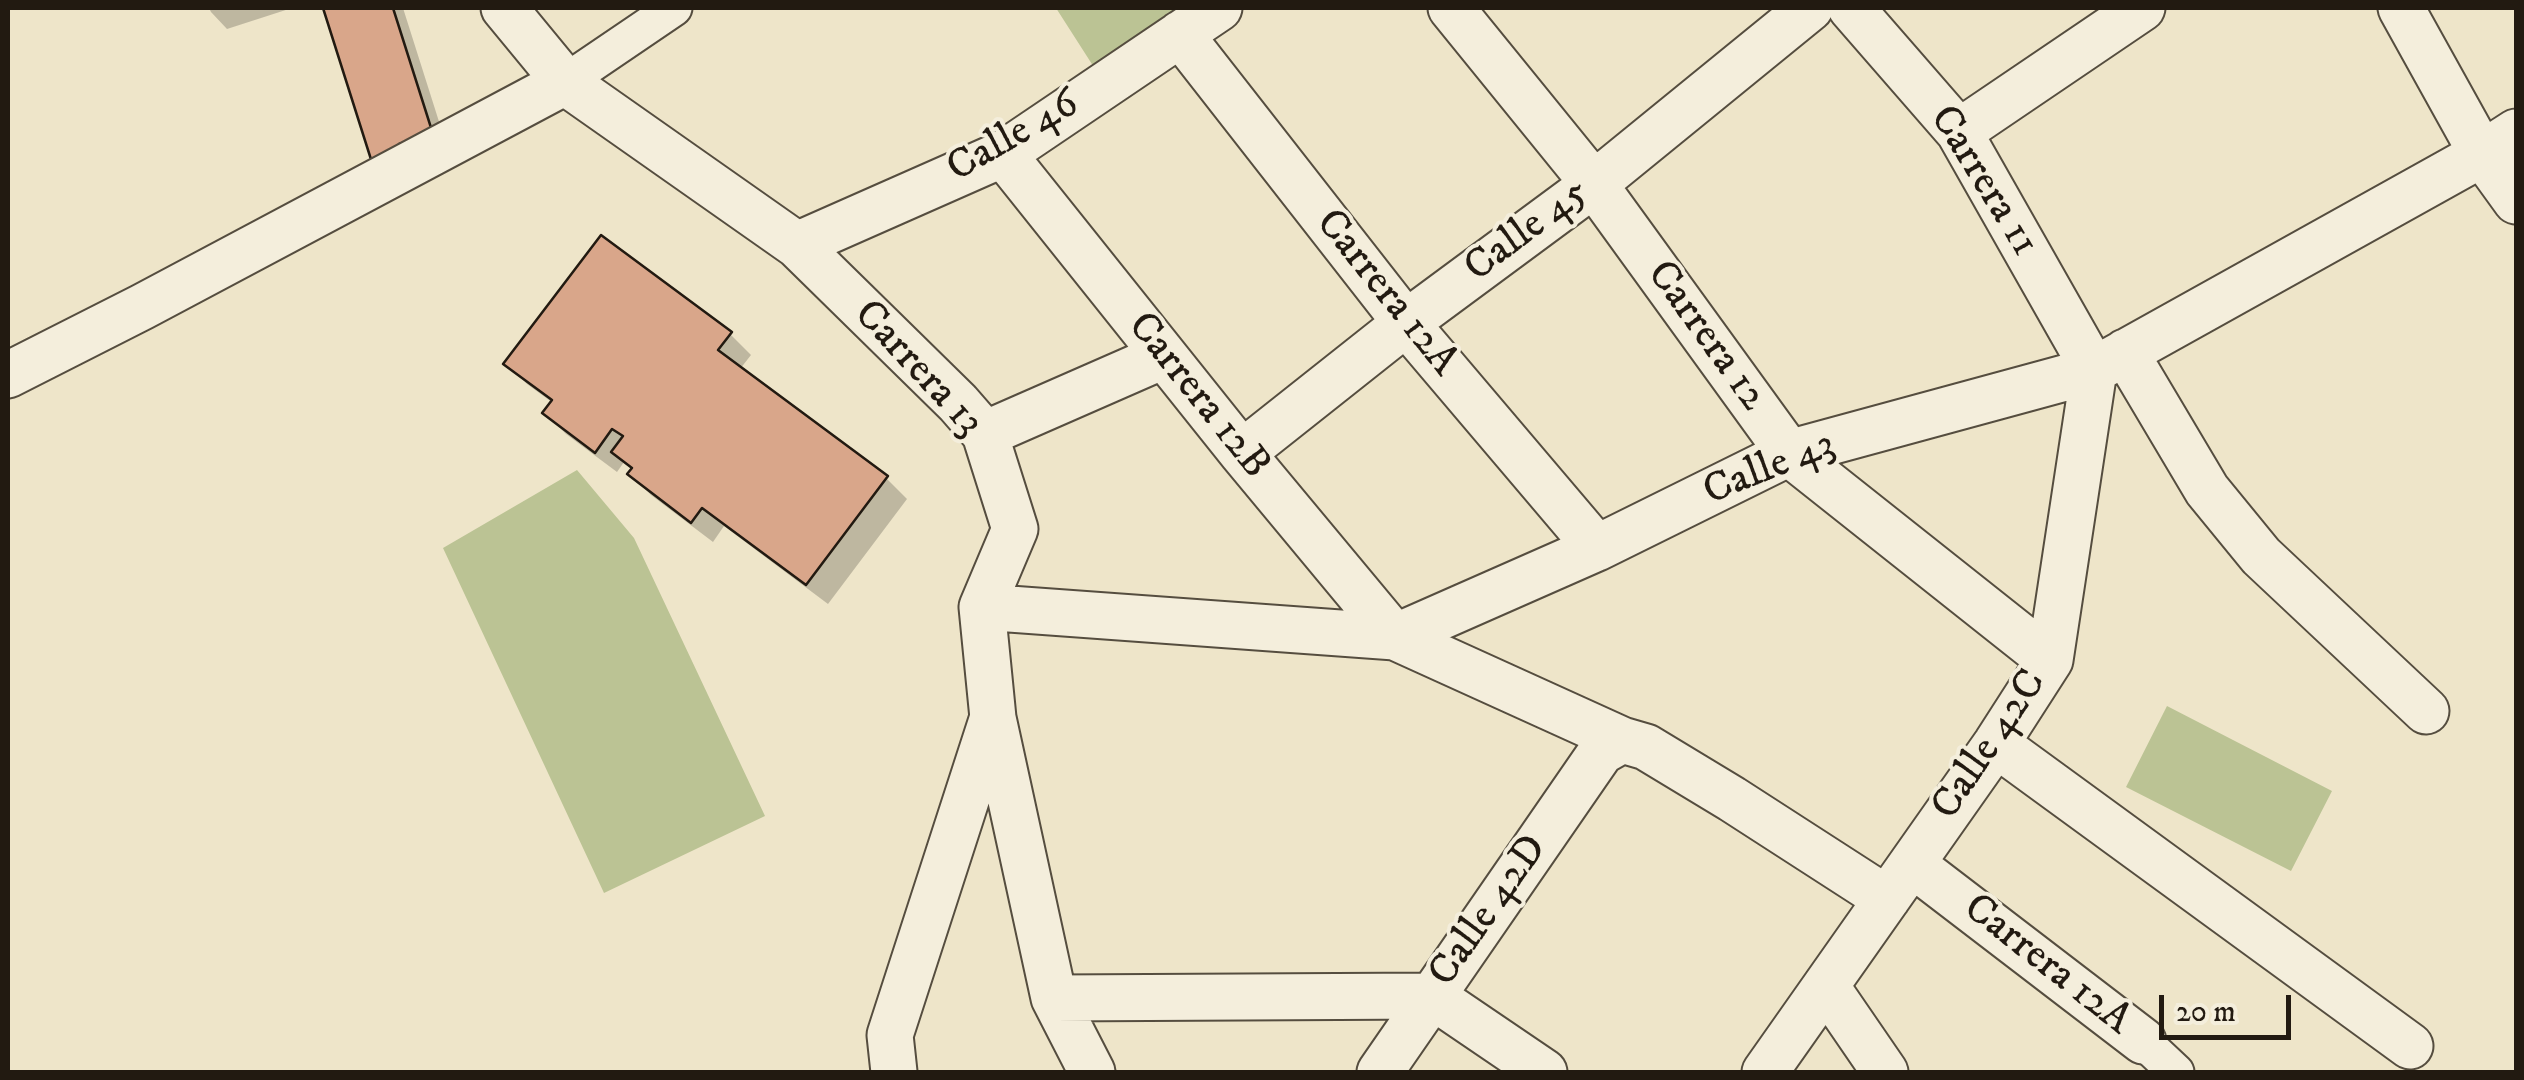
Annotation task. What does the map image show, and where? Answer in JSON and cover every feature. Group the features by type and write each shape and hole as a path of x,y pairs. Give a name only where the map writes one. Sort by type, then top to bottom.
{"street":[{"name":"Carrera 13","path":"504,8 565,82 797,245 958,403 984,434 1014,529 982,607 993,718 1054,998 1092,1072"},
{"path":"8,374 565,82 674,8"},
{"name":"Calle 46","path":"797,245 1002,154 1219,8"},
{"name":"Carrera 12","path":"1451,8 1594,184 1790,453 2050,660"},
{"name":"Calle 45","path":"1242,453 1406,323 1594,184 1810,8"},
{"name":"Carrera 11","path":"1851,8 1960,132 2110,361 2261,556 2426,711"},
{"path":"1960,132 2142,8"},
{"path":"2401,8 2499,143 2516,201"},
{"name":"Carrera 12A","path":"1180,34 1406,323 1598,548"},
{"name":"Calle 43","path":"982,607 1395,637 1598,548 1790,453 2110,361 2499,143"},
{"name":"Carrera 12B","path":"1002,154 1395,637"},
{"path":"984,434 1163,356"},
{"name":"Calle 42C","path":"1765,1072 1996,744 2050,660 2110,361"},
{"name":"Carrera 12A","path":"1395,637 1611,746 1646,747 1732,799 1899,881 2143,1040 2176,1072"},
{"path":"894,1072 890,1035 993,718"},
{"path":"1996,744 2410,1046"},
{"name":"Calle 42D","path":"1380,1072 1611,746"},
{"path":"1826,986 1885,1072"},
{"path":"1054,998 1432,996 1544,1072"}],"green space":[{"path":"1056,8 1195,8 1097,72"},
{"path":"577,470 634,538 765,816 604,893 443,548"},
{"path":"2167,706 2332,791 2291,871 2126,787"}],"building":[{"path":"323,8 393,8 433,134 399,144 404,162 375,172"},
{"path":"601,235 732,332 718,350 888,476 806,585 702,508 691,523 627,474 632,468 611,452 623,436 612,429 595,453 542,413 552,400 503,364"}]}
